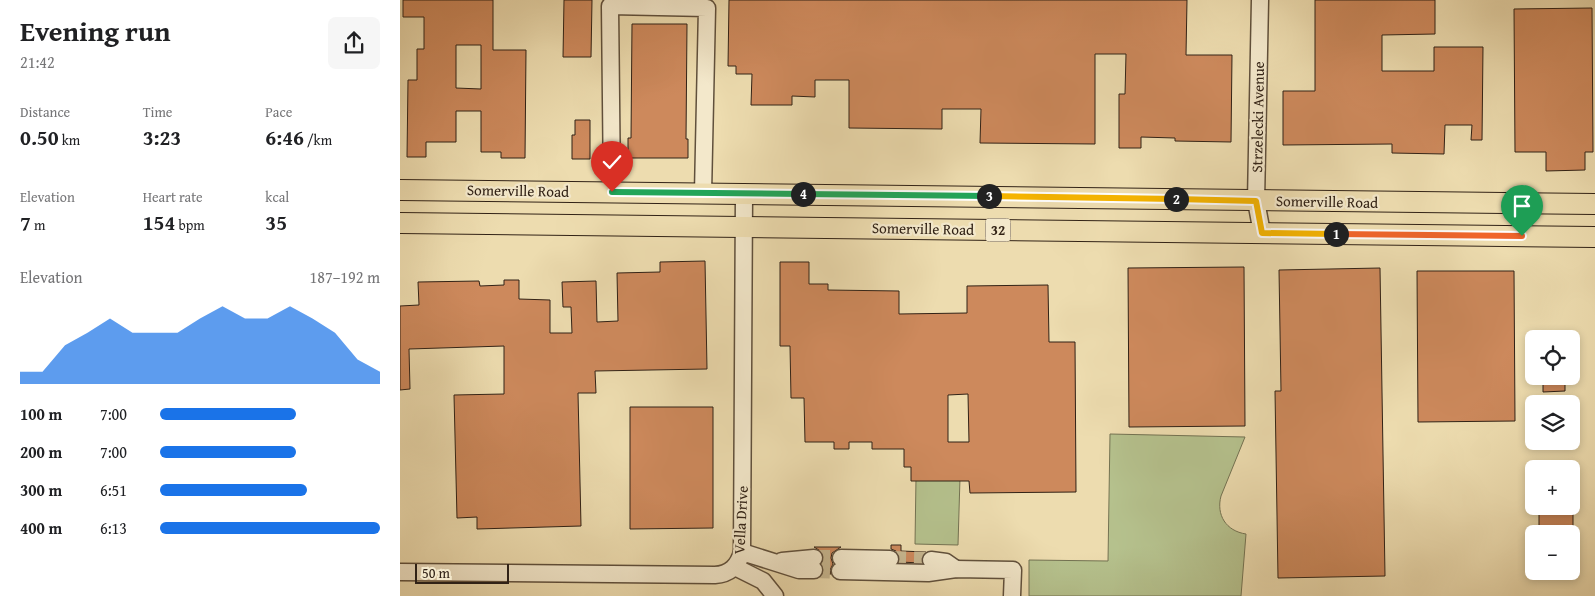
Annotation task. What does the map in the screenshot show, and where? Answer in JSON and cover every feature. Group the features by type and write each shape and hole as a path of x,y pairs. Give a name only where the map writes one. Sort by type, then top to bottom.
{"main road":[{"name":"Somerville Road","path":"400,190 1595,204"},
{"name":"Somerville Road","path":"400,223 1595,237"}],"street":[{"name":"Strzelecki Avenue","path":"1260,0 1256,201 1262,233"},
{"path":"612,192 610,6 707,8 703,194"},
{"name":"Vella Drive","path":"400,572 715,575 725,574 735,567 742,552 744,194"},
{"path":"742,552 799,570 814,564"},
{"path":"890,559 840,565 928,573 956,569 1013,570 1012,596"},
{"path":"931,560 946,562 956,569"},
{"path":"735,567 763,581 775,596"}],"green space":[{"path":"1110,434 1245,437 1221,496 1220,503 1221,516 1228,526 1246,534 1241,596 1029,596 1029,560 1108,561"},
{"path":"916,478 960,478 958,545 915,544"}],"building":[{"path":"403,0 493,0 493,50 526,50 525,158 501,158 501,152 481,152 481,111 456,111 456,142 426,142 426,157 407,157 408,80 417,80 417,49 424,49 424,17 403,17","holes":["456,45 481,45 481,89 456,88"]},
{"path":"564,0 592,0 591,57 563,57"},
{"path":"729,0 1187,0 1186,55 1232,55 1231,142 1175,141 1175,138 1141,137 1141,148 1119,148 1119,94 1125,94 1126,54 1095,54 1095,144 980,143 981,109 942,109 942,129 849,128 849,80 815,80 815,97 792,96 792,105 751,105 752,74 736,74 736,66 728,66"},
{"path":"1315,0 1435,0 1435,34 1382,35 1382,71 1434,71 1434,47 1483,47 1482,140 1471,140 1472,125 1445,125 1444,154 1392,153 1392,144 1283,145 1283,91 1315,91"},
{"path":"1592,8 1593,152 1585,152 1585,170 1546,171 1546,152 1515,152 1514,9"},
{"path":"632,24 687,24 686,139 688,139 688,158 628,158 628,138 631,138"},
{"path":"575,120 590,120 590,159 572,159 572,135 575,135"},
{"path":"705,261 707,369 595,371 596,393 578,393 581,526 477,529 477,517 457,518 454,395 504,394 504,346 409,349 410,389 400,390 400,306 419,305 418,282 479,281 480,286 504,285 504,280 519,280 519,299 550,300 550,333 572,333 571,307 563,307 562,282 596,281 597,322 618,321 617,273 660,272 660,262"},
{"path":"780,262 809,262 809,284 828,284 828,290 899,291 899,314 967,313 967,286 1048,285 1049,342 1075,342 1076,492 970,493 969,481 911,481 911,467 904,467 904,449 872,449 872,442 849,442 849,449 834,449 834,442 805,442 804,398 791,398 790,346 780,346","holes":["968,394 969,442 948,442 948,395"]},
{"path":"1244,267 1245,426 1129,427 1128,268"},
{"path":"1380,268 1385,576 1278,578 1275,391 1281,391 1279,270"},
{"path":"1417,271 1514,271 1515,421 1418,422"},
{"path":"1543,385 1565,385 1565,391 1543,392"},
{"path":"630,407 713,407 713,528 630,529"},
{"path":"1539,515 1573,515 1573,525 1539,525"},
{"path":"891,545 901,545 901,551 926,552 921,558 922,563 899,562 899,555 891,549"},
{"path":"814,547 841,547 832,553 833,564 830,570 831,574 823,574 822,564 824,557 822,552"}],"tunnel":[{"path":"814,558 841,558"},
{"path":"890,559 931,560"},
{"path":"814,570 840,571"}],"route":[{"path":"612,192 1256,201 1262,233 1522,236"}]}
